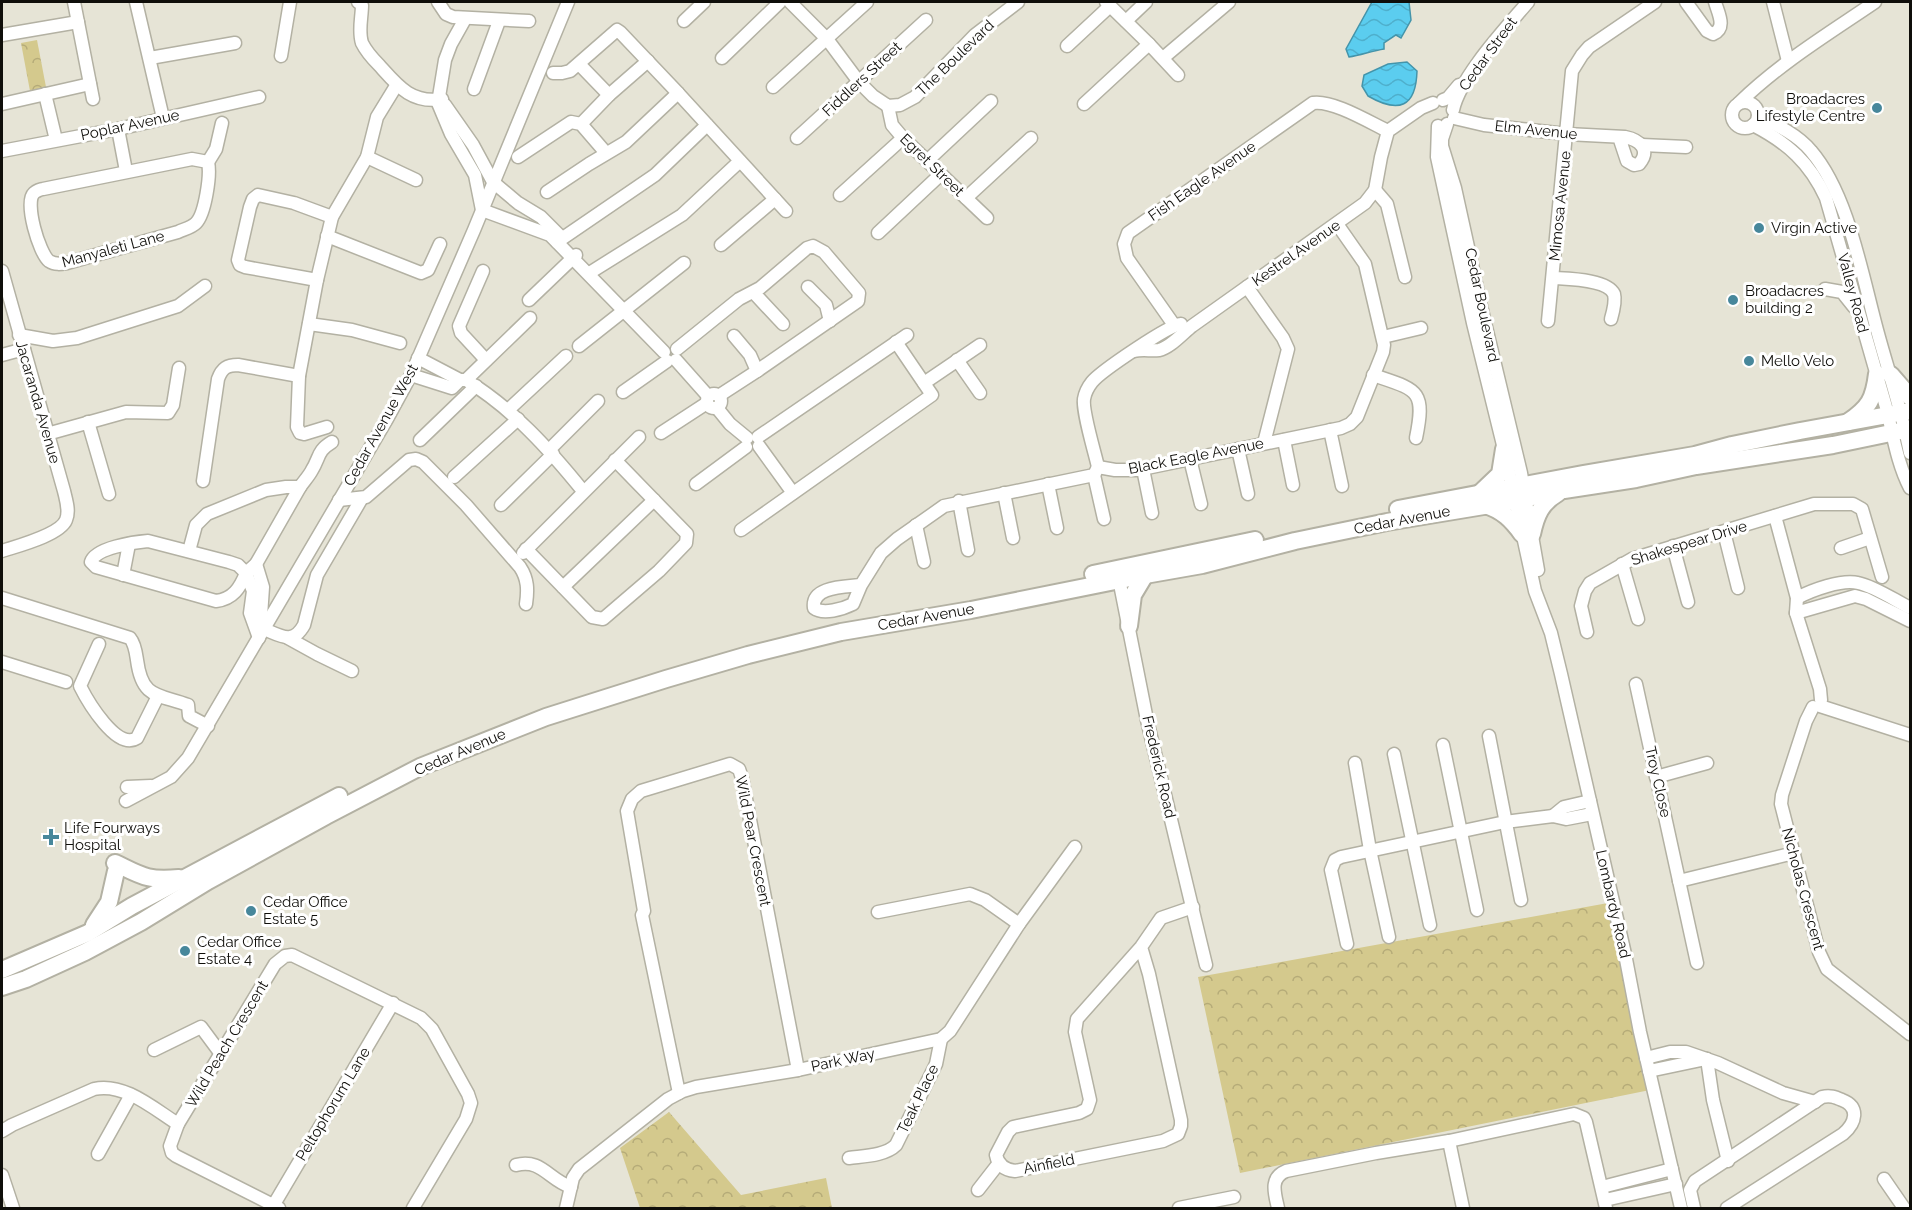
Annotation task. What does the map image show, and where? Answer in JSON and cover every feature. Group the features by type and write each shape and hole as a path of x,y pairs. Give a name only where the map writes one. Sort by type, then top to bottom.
{"main road":[{"path":"1848,423 1868,406 1884,374 1911,397"},
{"name":"Cedar Avenue","path":"1519,494 1583,474 1695,455 1732,445 1900,413"},
{"name":"Cedar Avenue","path":"2,970 88,933 132,906 342,795 432,755 594,695 739,651 886,617 1118,574 1144,575 1202,565 1331,533 1482,500 1636,479 1696,466 1833,445 1903,430"},
{"path":"1504,449 1500,474 1482,500 1501,511 1527,534 1539,510 1548,499 1564,490"},
{"name":"Cedar Avenue","path":"2,987 26,979 85,952 141,922 201,885 420,767 546,717 738,658 832,634 971,610 1425,503 1482,500"},
{"path":"1129,626 1133,595 1144,575"},
{"path":"88,933 109,902 115,867 148,879 184,878"}],"street":[{"path":"74,2 93,99"},
{"path":"136,2 163,118"},
{"path":"281,56 290,2"},
{"path":"358,2 362,5 360,32 362,44 396,86 412,96 430,100 440,97"},
{"path":"438,2 446,14 465,19 529,21"},
{"name":"Cedar Avenue West","path":"126,801 171,777 181,768 208,726 387,419 411,375 568,2"},
{"path":"684,21 704,2"},
{"path":"722,58 780,2"},
{"path":"790,2 827,39 859,82 877,100 888,106"},
{"path":"773,87 867,2"},
{"name":"The Boulevard","path":"888,106 900,105 915,97 975,35 1018,2"},
{"path":"1126,21 1146,2"},
{"path":"1163,58 1229,2"},
{"name":"Cedar Street","path":"1428,116 1428,111 1457,89 1499,32 1526,2"},
{"name":"Cedar Street","path":"1448,119 1469,76 1526,2"},
{"name":"Mimosa Avenue","path":"1548,321 1568,134 1572,71 1579,58 1589,47 1655,2"},
{"path":"1686,2 1707,32 1713,34 1721,26 1715,2"},
{"path":"1773,2 1788,61"},
{"path":"1758,85 1755,116 1745,128 1739,127 1733,121 1733,109 1758,85 1788,61 1875,2"},
{"path":"1067,46 1108,4 1178,75"},
{"path":"465,19 447,53 440,97 453,126 467,134 477,164 482,210 559,240"},
{"name":"Fiddlers Street","path":"797,138 926,20"},
{"path":"474,89 500,21"},
{"path":"2,35 78,22"},
{"path":"553,73 566,72 579,64 616,30 620,32 786,211"},
{"path":"150,58 235,43"},
{"path":"1084,104 1149,44"},
{"path":"581,124 609,95 648,61"},
{"path":"579,64 609,95"},
{"path":"2,104 90,84"},
{"path":"327,427 304,434 298,431 299,376 317,280 332,217 367,157 376,117 396,86"},
{"path":"547,192 626,142 678,93"},
{"path":"45,94 56,140"},
{"name":"Poplar Avenue","path":"2,151 118,129 259,97"},
{"path":"927,161 991,102"},
{"path":"1405,277 1389,210 1384,199 1376,190 1381,157 1388,131 1421,108 1438,102"},
{"name":"Cedar Street","path":"1438,102 1448,102 1448,119"},
{"path":"1739,103 1747,102 1755,116"},
{"name":"Fish Eagle Avenue","path":"1174,326 1127,258 1124,244 1128,233 1313,104 1322,103 1337,108 1388,131"},
{"name":"Egret Street","path":"888,106 890,120 903,138 987,218"},
{"path":"1414,114 1428,116 1430,120 1448,119"},
{"name":"Valley Road","path":"1755,116 1803,142 1814,155 1826,184 1858,312 1900,413 1903,430 1904,474 1911,488"},
{"name":"Elm Avenue","path":"1448,119 1568,134 1633,138 1642,146 1686,147"},
{"name":"Cedar Boulevard","path":"1448,119 1437,157 1460,232 1519,494"},
{"path":"518,157 566,123 574,122 581,124 606,153"},
{"path":"208,162 216,149 222,123"},
{"path":"559,240 655,175 707,124"},
{"path":"118,129 126,171"},
{"path":"1619,137 1626,159 1630,164 1635,165 1642,161 1644,153 1642,146"},
{"path":"840,195 903,138"},
{"path":"966,198 1031,138"},
{"path":"367,157 417,180"},
{"name":"Manyaleti Lane","path":"192,159 208,162 209,177 198,222 178,232 68,263 55,264 48,260 40,246 30,209 34,193 126,171 192,159"},
{"path":"591,272 682,215 740,161"},
{"path":"477,164 493,182 518,203 548,222 559,240 574,257 734,420 793,493"},
{"path":"878,233 940,175"},
{"name":"Valley Road","path":"1826,184 1841,205 1860,264 1877,332 1884,374"},
{"name":"Kestrel Avenue","path":"1134,351 1162,349 1365,203 1376,190"},
{"path":"317,280 240,265 238,260 250,207 253,199 258,195 294,203 332,217"},
{"path":"721,245 775,199"},
{"name":"Black Eagle Avenue","path":"861,585 881,553 944,506 959,501 1048,484 1096,471 1143,469 1345,427 1354,421 1384,349 1383,337 1364,262 1336,224"},
{"name":"Cedar Boulevard","path":"1460,232 1475,334 1504,449 1519,494"},
{"path":"327,236 421,273 429,267 440,244"},
{"path":"623,392 739,299 754,292 807,248 818,247 860,293 858,301 830,321 715,401 661,433"},
{"path":"574,257 625,309"},
{"path":"529,300 574,257"},
{"path":"579,346 684,263"},
{"name":"Jacaranda Avenue","path":"2,271 67,506 66,522 57,530 2,551"},
{"path":"483,271 459,326 461,333 486,360"},
{"name":"Mimosa Avenue","path":"1553,278 1589,282 1609,288 1614,297 1611,319"},
{"path":"20,335 52,341 77,338 178,306 205,286"},
{"path":"1247,286 1283,338 1288,349 1264,443"},
{"path":"808,287 826,305 830,321"},
{"path":"1825,289 1845,294 1858,312"},
{"path":"754,292 783,324"},
{"path":"420,440 486,360 530,318"},
{"path":"309,324 360,331 399,344"},
{"path":"1174,326 1180,324 1192,326"},
{"name":"Kestrel Avenue","path":"1104,519 1084,408 1085,394 1094,380 1174,326"},
{"path":"1383,337 1421,328"},
{"path":"734,336 750,355 757,371"},
{"path":"696,484 749,439 901,339 932,395 741,530"},
{"path":"924,383 980,345"},
{"path":"2,355 24,349"},
{"path":"508,410 566,356"},
{"path":"418,358 467,382 508,410 551,452 583,491"},
{"path":"957,360 980,393"},
{"path":"203,481 218,379 222,370 228,366 238,365 299,376"},
{"path":"47,434 126,412 168,413 173,405 179,368"},
{"path":"411,375 452,388 467,382"},
{"path":"1373,375 1408,387 1415,393 1420,402 1416,438"},
{"path":"501,505 598,401"},
{"path":"454,477 518,419"},
{"path":"88,422 110,494"},
{"path":"1330,430 1342,486"},
{"name":"Valley Road","path":"1903,430 1911,453"},
{"path":"615,460 687,534 686,543 659,571 603,619 592,616 524,551 583,491 639,436"},
{"path":"1284,440 1293,485"},
{"path":"332,442 323,447 311,472 256,564 246,573 241,585 232,596 216,601 96,567 91,560 109,549 148,542 229,561 246,573 253,591 250,613 262,633 288,638 352,671"},
{"path":"1238,449 1248,494"},
{"path":"339,500 370,495 409,460 416,459 423,462 466,505 520,567 528,583 526,604"},
{"path":"1191,459 1200,504"},
{"path":"1143,469 1152,513"},
{"path":"1048,484 1057,528"},
{"path":"189,550 196,525 207,514 267,490 300,487"},
{"path":"1004,493 1013,538"},
{"name":"Lombardy Road","path":"1519,494 1538,574 1540,601 1562,675 1625,954 1647,1065 1681,1209"},
{"path":"288,638 297,635 304,625 317,575 362,498"},
{"path":"563,587 654,500"},
{"path":"959,501 968,550"},
{"name":"Shakespear Drive","path":"1587,632 1582,613 1585,591 1594,579 1634,558 1816,504 1853,504 1862,509 1870,538"},
{"path":"1775,516 1797,598 1796,613 1820,689 1816,703 1911,735"},
{"path":"916,525 924,562"},
{"path":"1724,532 1738,588"},
{"path":"1841,548 1870,538 1882,577"},
{"path":"123,575 129,544"},
{"path":"1673,546 1688,602"},
{"path":"256,564 262,587 262,633"},
{"path":"1622,564 1638,619"},
{"name":"Frederick Road","path":"1118,574 1147,720 1206,964"},
{"path":"1797,598 1846,582 1858,583 1911,621"},
{"path":"1796,613 1850,596 1876,597 1911,608"},
{"path":"2,598 130,638 134,642 138,670 148,691 188,705 189,716 208,726"},
{"path":"99,644 80,686 107,727 116,735 128,741 137,738 158,696"},
{"path":"2,662 66,682"},
{"name":"Troy Close","path":"1636,684 1697,963"},
{"name":"Nicholas Crescent","path":"1816,703 1806,721 1782,795 1782,807 1819,952 1824,965 1911,1034"},
{"path":"1489,736 1521,900"},
{"path":"1443,745 1477,910"},
{"path":"1394,754 1430,925"},
{"path":"1355,762 1370,850 1389,938"},
{"name":"Wild Pear Crescent","path":"679,1093 658,986 660,981 651,948 627,818 628,805 642,791 730,764 736,766 742,778 798,1070"},
{"path":"1656,777 1707,764"},
{"path":"127,787 156,786"},
{"path":"1553,816 1564,807 1590,801"},
{"path":"1347,944 1331,870 1335,860 1370,850 1413,843 1506,822 1553,816 1566,819 1592,814"},
{"path":"941,1039 950,1031 1019,924 1075,847"},
{"path":"1679,880 1794,853"},
{"path":"878,912 970,894 985,900 1019,924"},
{"path":"978,1190 999,1163 996,1155 997,1149 1013,1127 1079,1113 1087,1109 1090,1100 1075,1032 1076,1022 1141,947 1162,917 1192,907"},
{"name":"Ainfield","path":"999,1163 1015,1171 1163,1141 1178,1134 1181,1126 1180,1120 1149,974 1141,947"},
{"name":"Wild Peach Crescent","path":"276,1207 176,1156 172,1153 170,1146 178,1124 275,964 288,955 296,955 428,1023 468,1094 471,1103 466,1119 413,1209"},
{"name":"Peltophorum Lane","path":"276,1207 393,1003"},
{"path":"154,1050 201,1027 221,1054"},
{"name":"Park Way","path":"566,1209 575,1173 659,1105 679,1093 696,1087 798,1070 941,1039"},
{"name":"Teak Place","path":"849,1158 884,1152 896,1146 936,1064 941,1039"},
{"path":"1707,1059 1713,1100 1728,1161"},
{"path":"1647,1065 1707,1059 1783,1094 1815,1102"},
{"path":"2,1131 94,1089 108,1087 122,1090 178,1124"},
{"path":"98,1154 131,1095"},
{"path":"1694,1209 1690,1194 1693,1182 1827,1096 1852,1105 1855,1115 1849,1129 1727,1209"},
{"path":"1278,1209 1274,1185 1275,1180 1281,1174 1578,1114 1588,1125 1604,1198"},
{"path":"1449,1140 1463,1209"},
{"path":"516,1165 524,1162 536,1164 558,1182 571,1187"},
{"path":"1604,1198 1672,1169"},
{"path":"2,1175 13,1209"},
{"path":"1884,1179 1904,1209"},
{"path":"1604,1198 1676,1184"},
{"path":"1179,1209 1234,1197"}],"green space":[{"path":"37,40 46,87 30,91 21,43"},
{"path":"1608,903 1650,1090 1240,1173 1198,977"},
{"path":"669,1112 741,1195 826,1178 832,1208 640,1208 620,1148"}],"water":[{"path":"1372,2 1409,2 1411,20 1401,38 1396,35 1384,43 1384,49 1349,57 1346,49"},
{"path":"1407,62 1417,71 1413,93 1404,104 1389,105 1368,96 1362,86 1364,75 1388,64"}],"place":[{"name":"Broadacres Lifestyle Centre","path":"1877,108"},
{"name":"Virgin Active","path":"1759,228"},
{"name":"Broadacres building 2","path":"1733,300"},
{"name":"Mello Velo","path":"1749,361"},
{"name":"Life Fourways Hospital","path":"51,837"},
{"name":"Cedar Office Estate 5","path":"251,911"},
{"name":"Cedar Office Estate 4","path":"185,951"}]}
